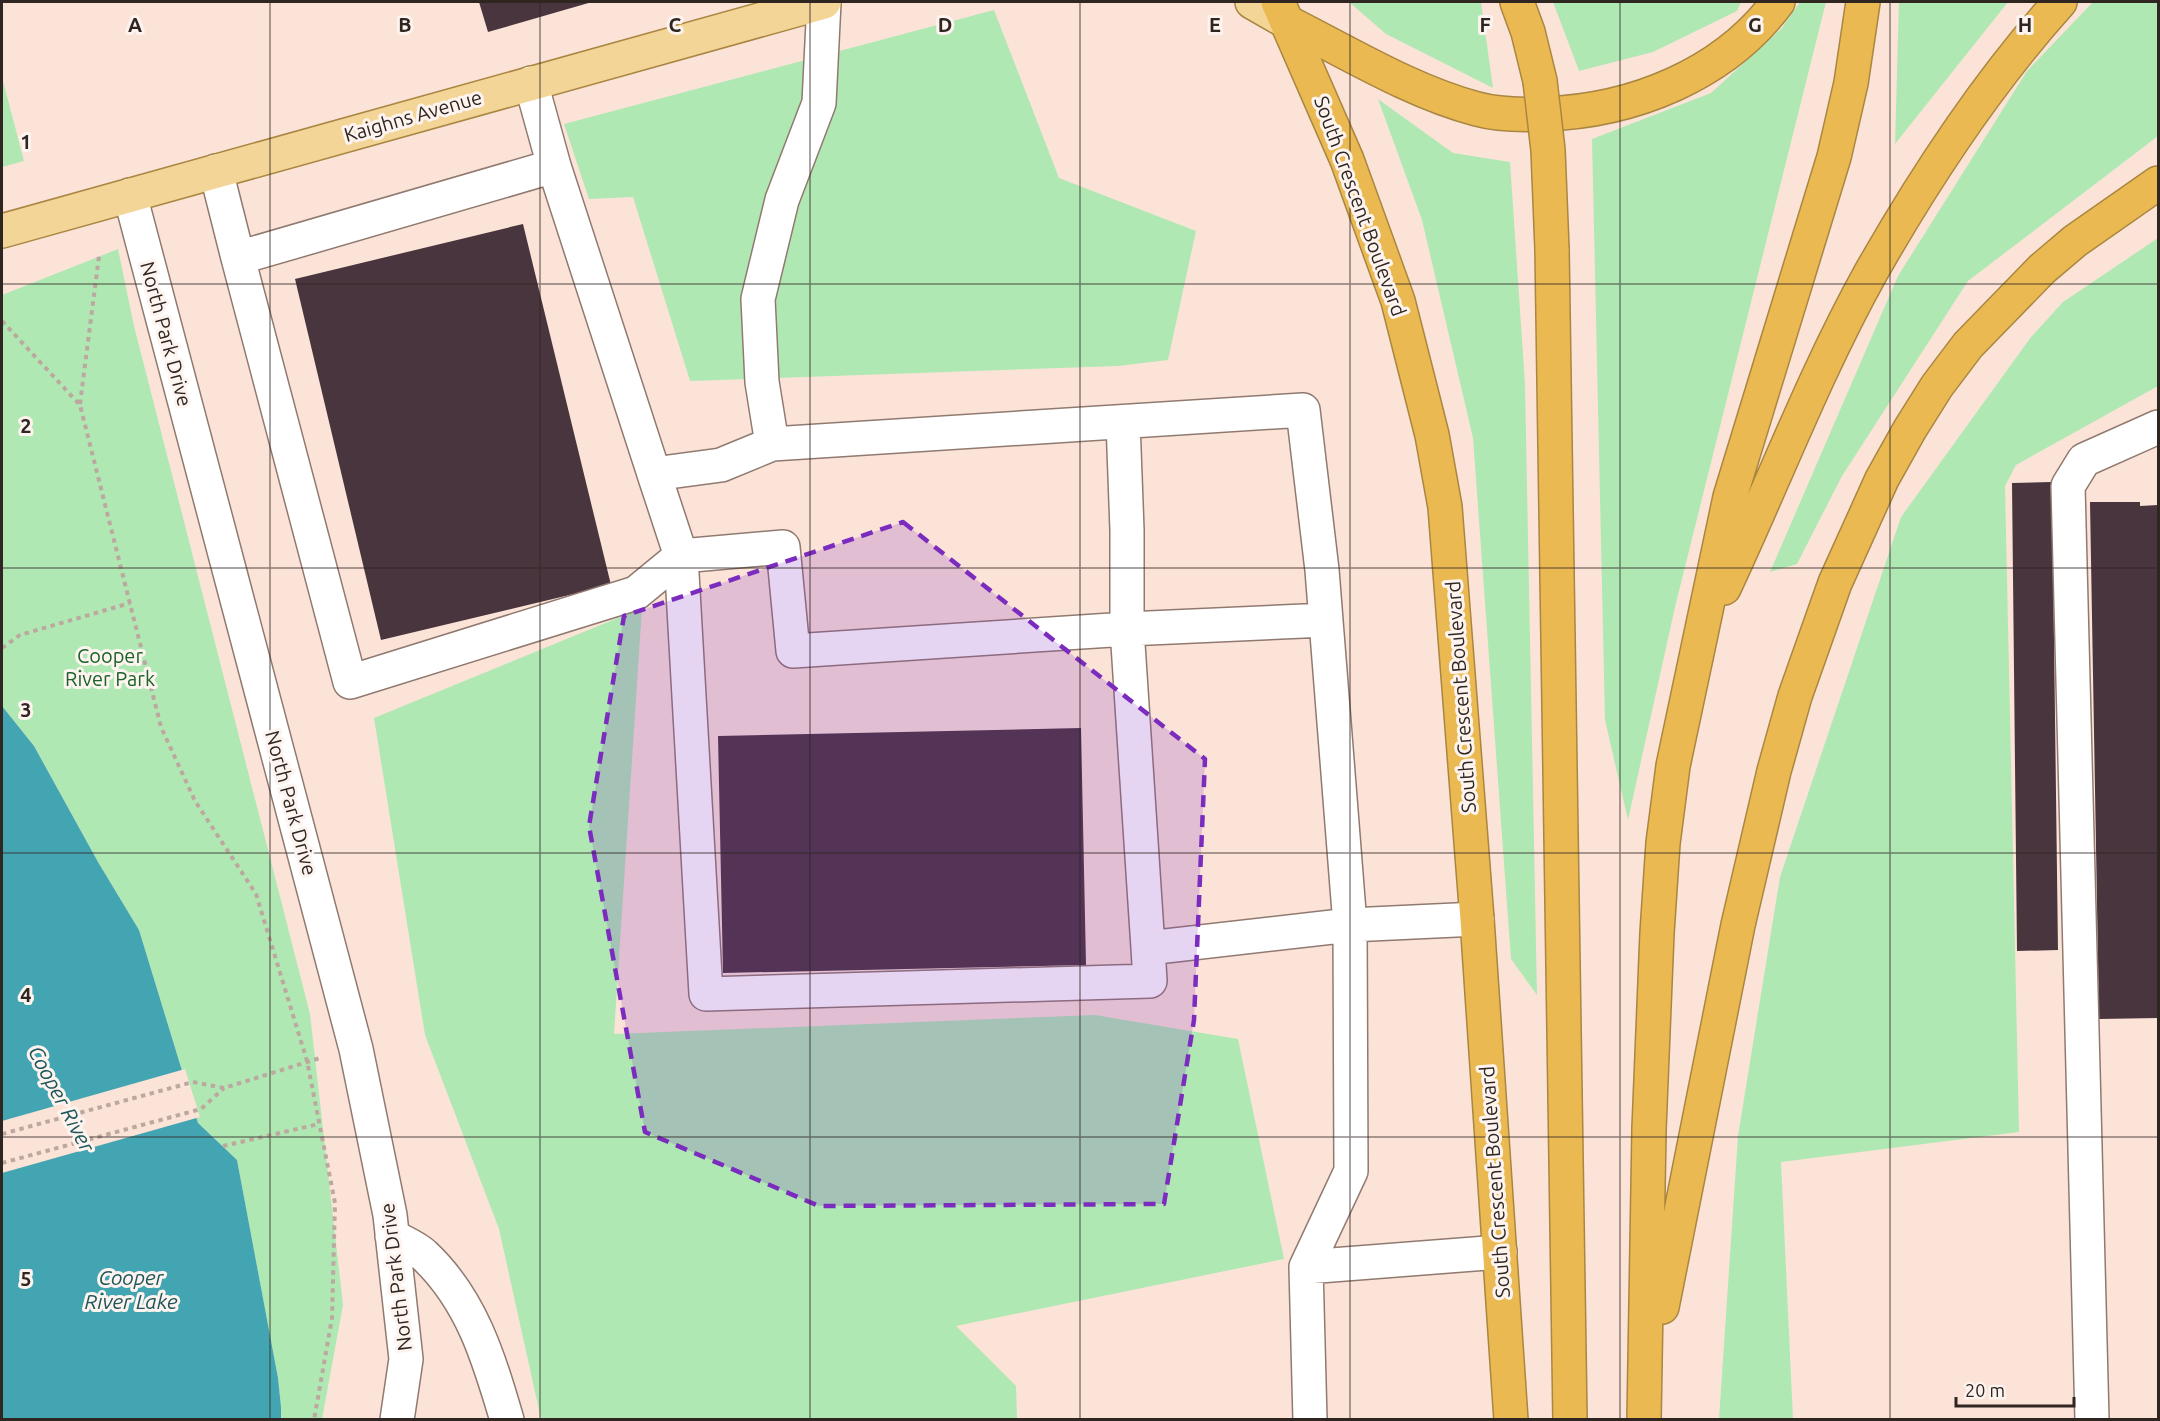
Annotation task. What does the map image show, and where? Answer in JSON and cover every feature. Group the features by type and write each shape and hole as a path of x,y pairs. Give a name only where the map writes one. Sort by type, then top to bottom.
{"highway":[{"path":"1517,2 1528,32 1540,81 1548,150 1552,249 1570,1419"},
{"path":"1283,12 1442,98 1479,110 1514,115 1558,114 1591,110 1627,102 1660,91 1691,76 1723,56 1748,35 1778,2"},
{"path":"1645,1405 1649,1129 1657,933 1663,843 1673,766 1730,497 1834,157 1851,82 1863,2"},
{"path":"1702,636 1818,378 1870,274 1964,123 2060,2"},
{"name":"South Crescent Boulevard","path":"1283,12 1347,160 1398,300 1432,435 1445,507 1477,919 1511,1419"},
{"path":"1645,1405 1711,1054 1738,925 1795,696 1835,583 1882,479 1937,386 1968,345 2042,269 2075,241 2158,183"}],"main road":[{"name":"Kaighns Avenue","path":"2,231 824,2"},
{"path":"1252,2 1283,12"}],"street":[{"path":"772,444 762,382 758,298 782,200 819,103 824,2"},
{"path":"531,83 554,166 681,555 706,994 1150,981 1126,629 1127,530 1123,422"},
{"path":"238,258 554,166"},
{"path":"216,171 350,682 636,593 681,555 783,547 793,651 1126,629 1326,620"},
{"name":"North Park Drive","path":"130,195 356,1049 390,1215 406,1359 397,1419"},
{"path":"654,474 721,465 772,444 1303,411 1322,570 1350,925 1352,1171 1306,1267 1310,1419"},
{"path":"2092,1419 2068,486 2084,460 2158,427"},
{"path":"1148,948 1350,925 1477,919"},
{"path":"392,1236 423,1254 458,1293 489,1357 507,1419"},
{"path":"1306,1267 1500,1252"}],"path":[{"path":"99,255 80,405 161,727 195,801 256,894 307,1061 335,1203 332,1318 314,1419"},
{"path":"2,321 80,405"},
{"path":"2,648 20,635 130,603"},
{"path":"2,1163 201,1109 224,1088 307,1061 356,1049"},
{"path":"2,1134 193,1082 224,1088"},
{"path":"223,1146 319,1124"}],"highlighted area":[{"path":"903,522 1205,759 1194,1020 1164,1204 819,1206 645,1132 589,826 624,616"}],"green space":[{"path":"1349,2 1481,2 1493,88 1386,34"},
{"path":"1553,2 1741,2 1737,11 1653,52 1579,71"},
{"path":"1800,2 1826,2 1675,607 1628,820 1605,720 1592,139 1711,93 1782,28"},
{"path":"1899,2 2008,2 1895,144"},
{"path":"2093,2 2158,2 2158,136 1968,281 1842,476 1797,564 1770,572 1898,276 2027,71"},
{"path":"994,10 1059,178 1196,231 1168,360 1118,366 690,381 633,197 589,199 564,124"},
{"path":"2,77 24,161 2,167"},
{"path":"1378,99 1453,153 1510,162 1525,384 1537,995 1511,959 1473,438 1422,220"},
{"path":"2158,238 2158,386 2016,465 2005,486 2019,1132 1781,1162 1793,1419 1719,1419 1738,1136 1780,877 1901,517 2031,337 2063,302"},
{"name":"Cooper River Park","path":"118,249 134,326 310,1014 343,1305 322,1419 281,1419 278,1378 237,1160 198,1123 139,930 98,862 34,746 2,706 2,295"},
{"path":"642,608 614,1034 1095,1015 1238,1039 1284,1259 956,1326 1016,1386 1017,1419 541,1419 499,1229 425,1035 374,718"}],"water":[{"path":"2,706 34,746 98,862 139,930 198,1123 237,1160 278,1378 281,1419 2,1419"}],"pier":[{"path":"185,1069 200,1117 2,1173 2,1121"}],"building":[{"path":"479,2 592,2 488,32"},
{"path":"523,224 611,585 381,640 295,279"},
{"path":"2052,482 2058,950 2017,951 2012,483"},
{"path":"2090,502 2140,502 2140,506 2158,505 2158,1018 2099,1019"},
{"path":"1081,728 1086,965 723,973 718,736"}],"water label":[{"name":"Cooper River","path":"61,1099"},
{"name":"Cooper River Lake","path":"131,1290"}]}
